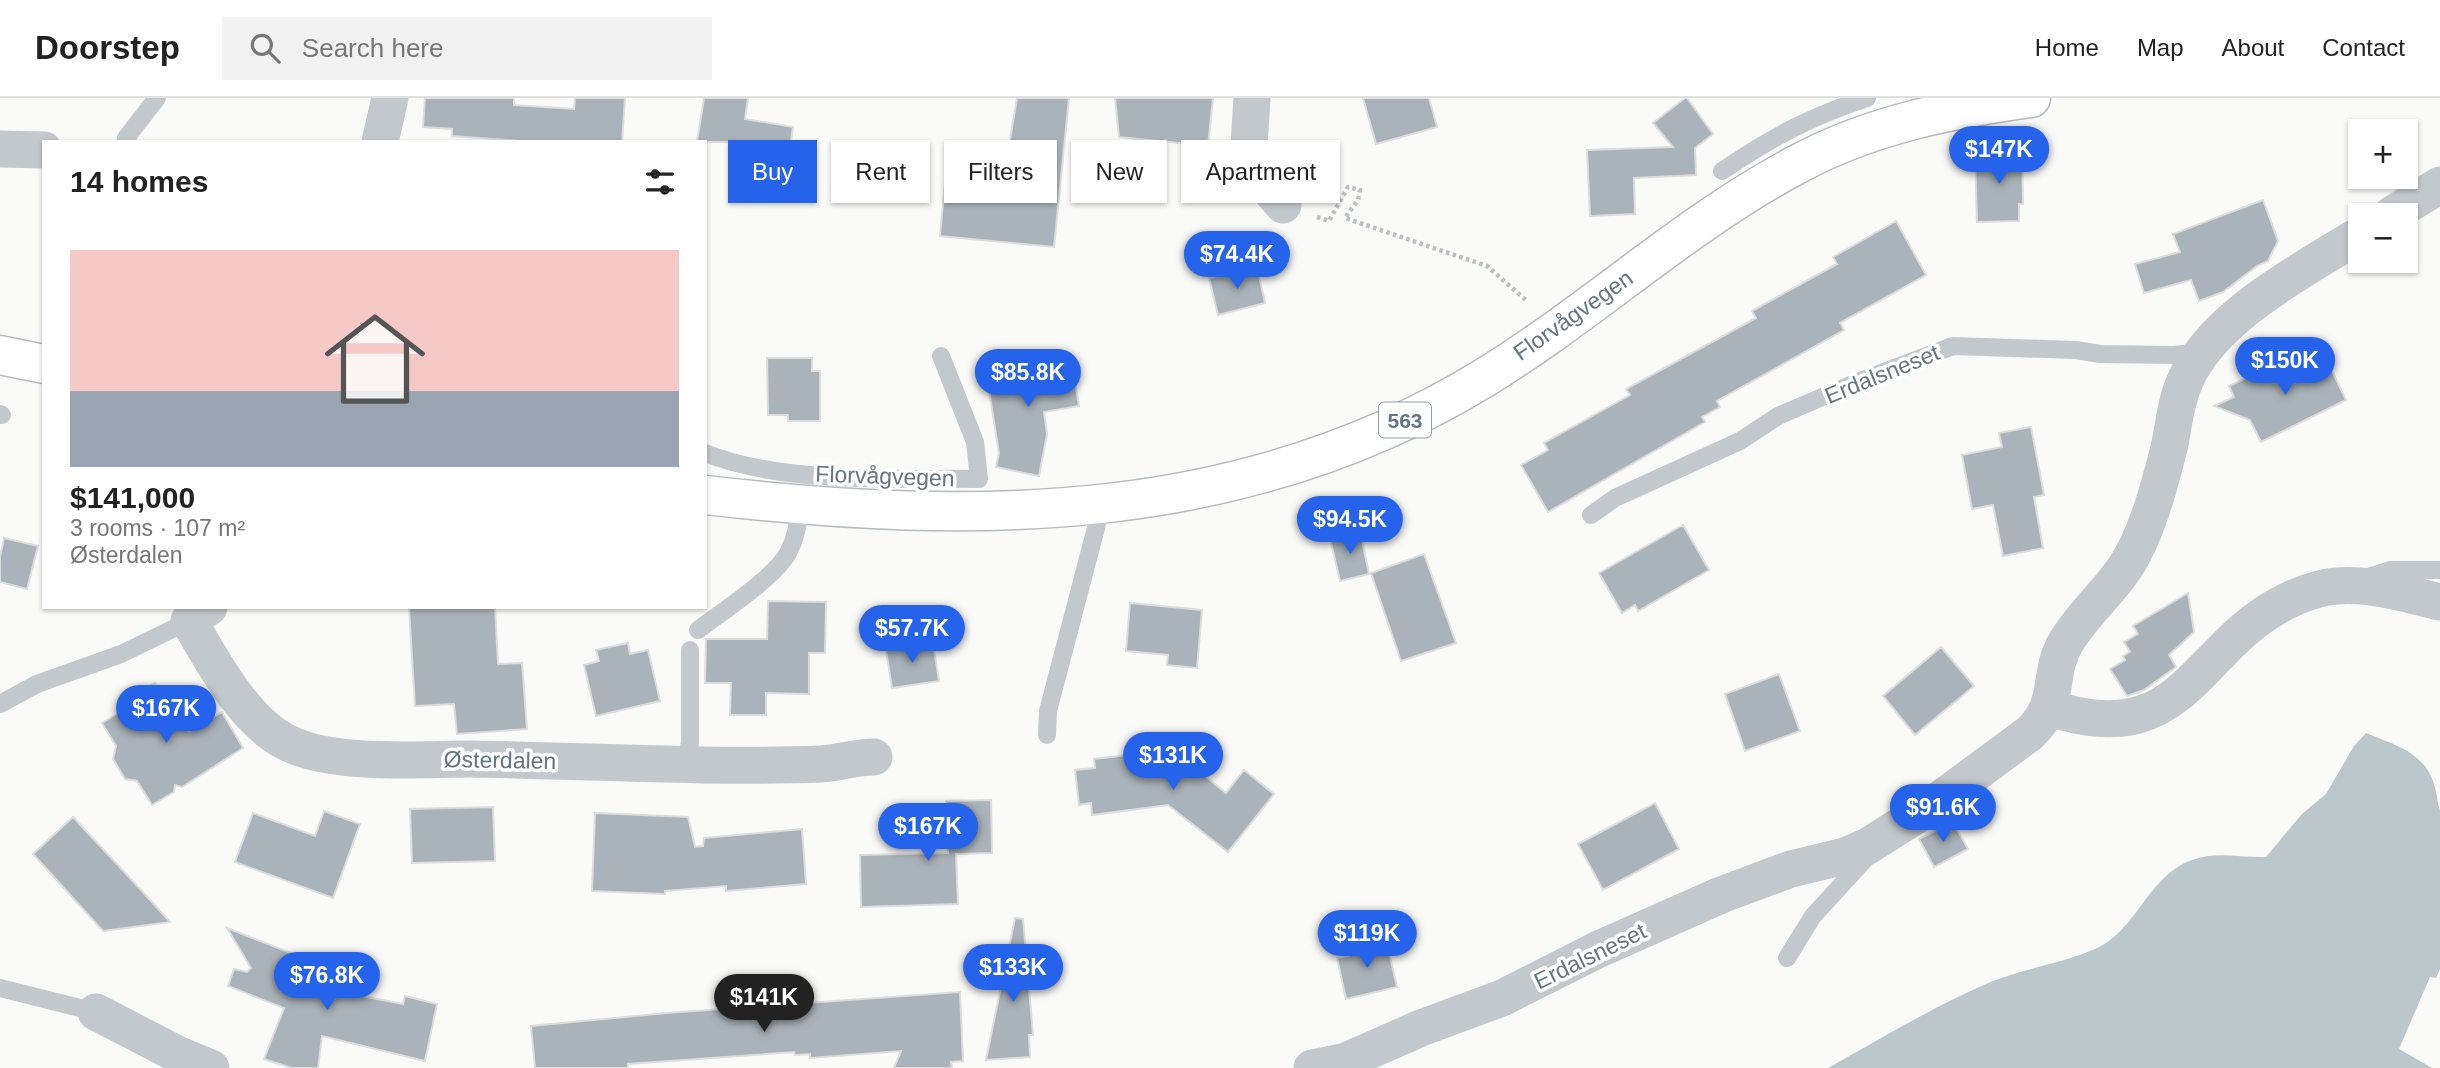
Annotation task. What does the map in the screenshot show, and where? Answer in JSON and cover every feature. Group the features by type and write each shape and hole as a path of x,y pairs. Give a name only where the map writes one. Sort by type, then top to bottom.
{"main road":[{"name":"Florvågvegen","path":"707,495 800,506 984,511 1102,505 1189,492 1251,477 1377,433 1485,377 1701,224 1799,163 1909,121 1948,111 2031,98"},
{"path":"0,355 42,364"}],"street":[{"path":"380,140 390,98"},
{"path":"1252,98 1249,145 1253,170 1283,205"},
{"path":"0,149 42,150"},
{"path":"2411,203 2440,185"},
{"name":"Erdalsneset","path":"1312,1068 1346,1060 1421,1028 1502,999 1597,950 1721,895 1791,869 1845,856 1868,846 1931,806 2030,733 2043,720 2049,708 2063,646 2073,630 2117,581 2133,555 2145,528 2169,448 2181,393 2201,352 2217,333 2239,314 2348,243"},
{"path":"2049,708 2101,719 2139,715 2173,698 2265,612 2320,589 2350,585 2440,602"},
{"name":"Østerdalen","path":"199,614 250,713 267,730 287,743 309,751 389,758 685,764 825,764 851,758 874,757"},
{"path":"96,1012 177,1054 211,1068"}],"lane":[{"path":"126,140 157,98"},
{"path":"1722,171 1800,122 1867,98"},
{"name":"Erdalsneset","path":"1591,515 1615,498 1740,441 1778,416 1953,346 2076,350 2100,354 2174,355 2201,352"},
{"name":"Florvågvegen","path":"707,454 732,464 763,470 882,478 979,480 975,442 941,356"},
{"path":"1047,735 1048,711 1102,505"},
{"path":"698,630 762,580 787,556 799,523 800,506"},
{"path":"2350,585 2373,574 2390,570 2440,570"},
{"name":"Østerdalen","path":"0,704 37,684 121,654 199,614"},
{"path":"685,764 690,743 690,650"},
{"name":"Erdalsneset","path":"1787,958 1813,916 1867,857 1868,846"},
{"path":"0,988 96,1012"}],"path":[{"path":"1283,205 1329,221 1348,187 1360,190 1358,200 1345,218 1487,266 1536,309"}],"shaded area":[{"path":"2366,733 2398,746 2423,764 2434,784 2440,811 2440,969 2436,978 2430,977 2399,1049 2432,1068 1828,1068 1972,990 2006,976 2070,958 2109,941 2122,930 2164,878 2177,867 2201,857 2266,857 2302,814 2326,794 2354,746"}],"building":[{"path":"425,98 514,98 514,105 574,109 575,98 625,98 622,140 507,140 452,136 452,129 423,127"},
{"path":"704,98 748,98 745,119 793,127 791,140 697,140"},
{"path":"1017,98 1069,98 1054,247 940,236 944,192 944,203 1057,203 1057,140 1010,140"},
{"path":"1115,98 1213,98 1209,140 1181,140 1181,143 1119,137"},
{"path":"1363,98 1429,98 1437,127 1376,144"},
{"path":"1685,98 1713,134 1695,148 1696,175 1634,178 1635,214 1590,216 1587,150 1673,147 1653,123"},
{"path":"2022,152 2023,204 2019,204 2019,221 1977,222 1975,153"},
{"path":"2263,200 2278,241 2268,261 2257,266 2223,292 2199,301 2191,280 2144,293 2135,264 2180,252 2173,234"},
{"path":"1896,221 1926,275 1840,323 1844,330 1717,401 1720,407 1702,417 1705,422 1548,512 1521,465 1548,450 1544,443 1630,395 1626,389 1756,318 1752,311 1837,264 1833,257"},
{"path":"1257,267 1265,303 1218,315 1209,278"},
{"path":"2324,354 2346,400 2261,442 2250,420 2214,406 2234,397 2229,386 2276,364 2281,375"},
{"path":"1071,357 1079,406 1044,412 1047,434 1039,476 996,467 999,453 986,371"},
{"path":"767,358 812,358 812,371 820,371 820,421 788,421 788,415 768,415"},
{"path":"2031,427 2044,495 2034,497 2043,548 2003,556 1993,505 1972,509 1962,455 2002,447 1999,433"},
{"path":"1683,525 1709,570 1638,611 1635,605 1622,613 1599,573"},
{"path":"1360,531 1369,574 1340,581 1330,538"},
{"path":"4,538 38,546 27,589 0,582 0,557"},
{"path":"1424,554 1456,643 1401,661 1371,573"},
{"path":"2188,593 2194,632 2169,655 2176,667 2144,690 2127,696 2110,669 2125,660 2123,656 2130,652 2124,642 2138,634 2133,626"},
{"path":"768,601 826,602 825,653 809,653 809,694 766,693 766,715 730,715 731,683 705,683 706,639 767,639"},
{"path":"1130,603 1202,610 1197,668 1167,665 1168,655 1126,651"},
{"path":"409,609 495,609 498,664 522,663 527,729 457,734 454,704 415,706"},
{"path":"628,643 630,654 648,650 660,701 596,716 584,665 599,661 596,650"},
{"path":"918,643 933,643 939,681 892,688 886,650"},
{"path":"1941,647 1974,686 1915,735 1883,696"},
{"path":"1779,674 1800,731 1745,751 1725,694"},
{"path":"155,683 174,717 179,714 189,731 222,712 243,748 182,787 175,785 174,792 152,805 137,781 125,779 113,759 116,746 102,723 123,710 120,704"},
{"path":"1163,742 1226,793 1244,770 1274,794 1228,852 1168,805 1092,815 1091,803 1079,805 1075,770 1095,768 1094,759 1154,752"},
{"path":"991,800 992,853 956,854 958,904 861,907 860,855 948,853 946,801"},
{"path":"1655,803 1679,849 1603,890 1578,844"},
{"path":"493,807 495,861 412,863 410,809"},
{"path":"324,811 360,824 333,898 235,862 253,813 315,836"},
{"path":"595,813 688,817 695,847 703,846 704,838 802,829 806,884 726,891 726,886 665,891 665,894 592,891"},
{"path":"73,817 170,922 103,931 33,854"},
{"path":"1953,822 1968,849 1934,867 1919,839"},
{"path":"1015,918 1023,919 1033,1035 1029,1035 1030,1057 986,1060"},
{"path":"227,928 296,955 286,981 403,1004 405,996 437,1004 425,1061 322,1036 318,1068 292,1068 264,1059 284,1008 228,986 234,969 247,972 251,968"},
{"path":"1386,939 1397,987 1346,999 1337,958 1349,956 1347,948"},
{"path":"960,992 963,1061 951,1062 952,1068 894,1068 901,1051 810,1058 810,1054 795,1055 794,1052 628,1064 628,1068 535,1068 531,1026 667,1013"}]}
